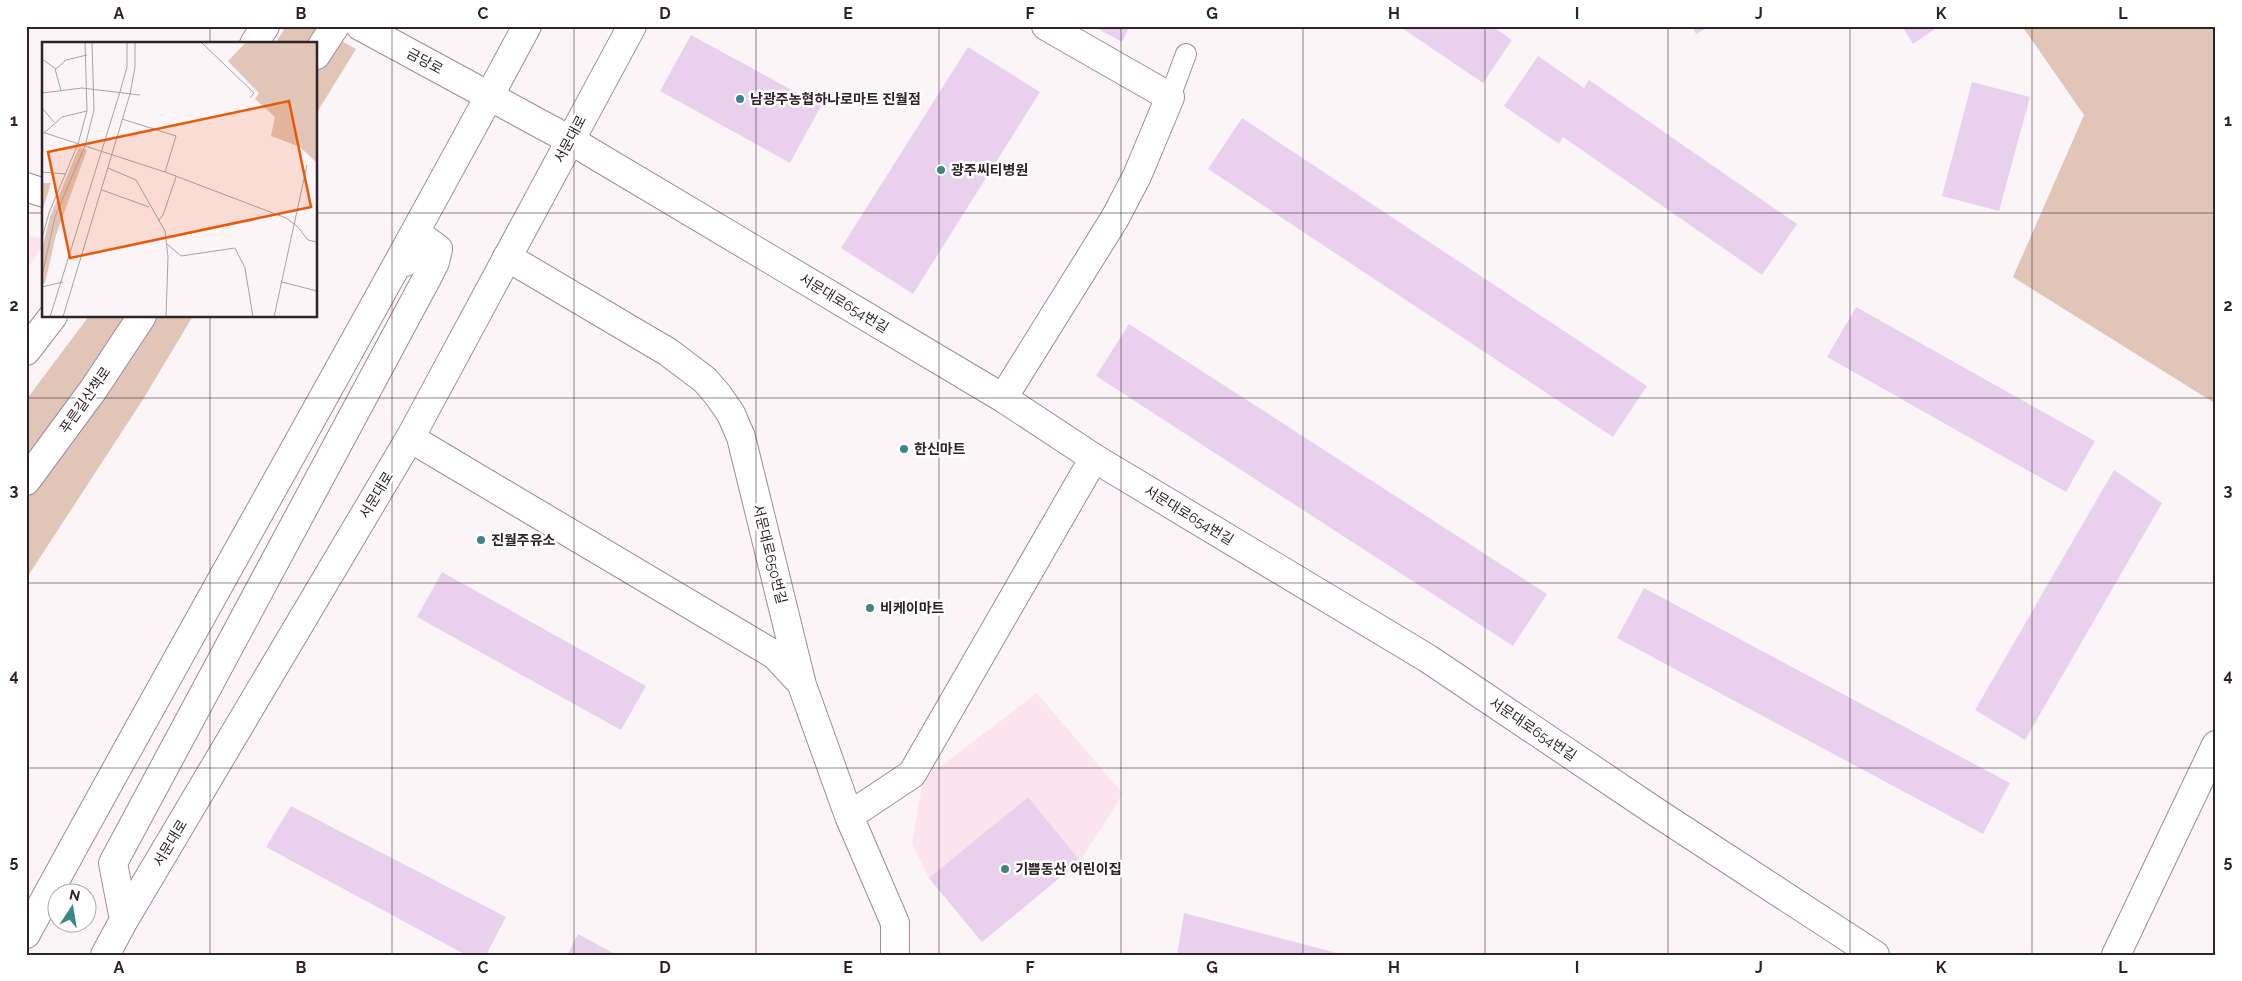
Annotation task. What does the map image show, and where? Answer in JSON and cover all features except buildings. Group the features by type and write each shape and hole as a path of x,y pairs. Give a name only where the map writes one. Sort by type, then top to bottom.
{"street":[{"path":"255,42 265,26"},
{"path":"318,52 335,26"},
{"name":"금당로","path":"360,26 490,96"},
{"path":"26,934 129,744 384,291 527,26"},
{"name":"서문대로","path":"106,955 124,920 410,438 632,26"},
{"path":"1003,398 1115,218 1137,176 1170,97 1046,26"},
{"name":"서문대로654번길","path":"490,96 570,140 1003,398 1094,458 1427,658 1656,812 1876,955"},
{"path":"26,187 42,192"},
{"path":"124,920 113,863 427,278 435,262 438,249 426,240 420,244 384,291"},
{"name":"서문대로650번길","path":"506,257 668,352 705,380 731,414 741,437 802,685 850,816 895,922 895,955"},
{"path":"26,351 51,318"},
{"name":"푸른길산책로","path":"26,481 93,390 141,318"},
{"path":"410,438 775,655 802,685"},
{"path":"850,816 912,774 1094,458"},
{"path":"2116,955 2216,745"}],"lane":[{"path":"1170,97 1186,54"}],"shaded area":[{"path":"286,26 314,26 356,49 318,111 318,42 276,42"},
{"path":"2022,26 2216,26 2216,404 2013,277 2084,115"},
{"path":"26,234 42,238 42,248 26,270"},
{"path":"88,318 192,318 142,401 26,579 26,400"},
{"path":"1037,693 1123,794 1080,861 982,942 929,878 912,844 923,780"}],"place":[{"name":"남광주농협하나로마트 진월점","path":"740,99"},
{"name":"광주씨티병원","path":"941,170"},
{"name":"한신마트","path":"904,449"},
{"name":"진월주유소","path":"481,540"},
{"name":"비케이마트","path":"870,608"},
{"name":"기쁨동산 어린이집","path":"1005,869"}]}
